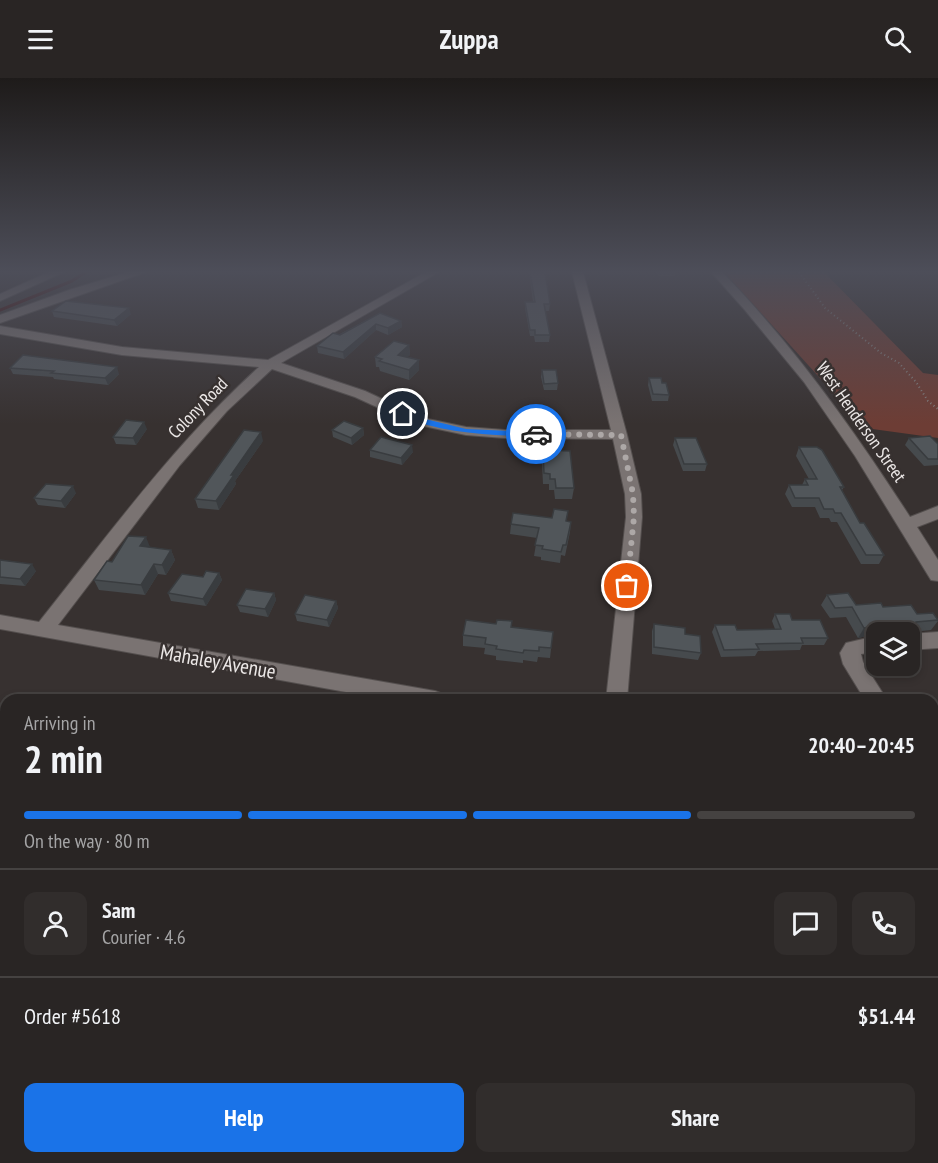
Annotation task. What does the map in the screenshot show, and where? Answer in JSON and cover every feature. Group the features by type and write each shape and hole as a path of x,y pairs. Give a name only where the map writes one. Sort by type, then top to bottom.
{"street":[{"name":"Colony Road","path":"43,630 174,462 222,408 270,364 344,323"},
{"path":"591,323 621,435 633,494 634,517 618,694"},
{"name":"West Henderson Street","path":"760,323 799,367 838,418 938,575"},
{"path":"0,330 122,351 270,364 360,394 419,421 466,431 505,434 621,435"},
{"path":"906,524 925,519 938,512"},
{"name":"Mahaley Avenue","path":"0,622 401,694"},
{"path":"920,641 938,640"},
{"path":"866,646 853,648 850,653 853,664 872,694"}],"path":[{"path":"843,323 881,353 899,363 916,382 928,401 938,409"}],"shaded area":[{"path":"770,323 874,323 923,373 938,375 938,438 865,428"}],"building":[{"path":"362,323 398,323 388,328 376,324 343,352 317,346 333,333 340,335"},
{"path":"529,323 548,323 550,335 535,335 535,330 530,330"},
{"path":"394,341 409,345 398,355 419,360 409,370 379,361 382,359 375,357"},
{"path":"23,355 117,367 105,378 10,368"},
{"path":"542,370 556,370 558,383 544,384"},
{"path":"649,378 661,378 662,383 666,383 669,395 653,394"},
{"path":"126,420 144,422 133,438 113,437"},
{"path":"344,421 363,428 351,438 332,430"},
{"path":"244,430 261,432 216,501 195,499"},
{"path":"930,436 938,444 938,459 928,459 909,438"},
{"path":"381,437 412,445 401,458 370,450"},
{"path":"675,438 696,438 707,464 684,464"},
{"path":"799,447 817,447 822,450 844,487 840,487 860,523 864,523 884,555 866,555 841,513 835,513 833,509 824,509 819,498 795,498 789,485 808,485 805,479 817,479"},
{"path":"549,450 570,451 574,488 556,488 555,479 550,479 550,474 544,473 543,453 550,453"},
{"path":"46,484 73,486 61,501 34,498"},
{"path":"554,509 568,511 566,521 571,522 566,545 563,545 561,552 542,549 543,546 535,545 539,528 511,524 513,513 552,518"},
{"path":"128,536 146,537 140,546 171,550 162,565 154,564 141,585 94,580 107,561 112,562"},
{"path":"0,560 32,564 20,579 0,577"},
{"path":"206,571 219,573 203,599 168,593 182,574 203,577"},
{"path":"246,589 274,593 265,609 237,605"},
{"path":"848,593 856,605 881,603 883,607 911,605 917,614 933,613 938,620 866,622 864,628 852,607 835,608 827,595"},
{"path":"305,595 336,601 327,620 295,614"},
{"path":"775,614 790,614 792,620 820,620 828,638 801,638 803,643 756,644 759,649 724,650 715,625 735,625 737,630 781,629"},
{"path":"466,620 496,624 497,620 512,621 511,627 553,632 551,648 539,647 539,651 524,650 523,653 496,649 497,646 485,644 486,638 463,635"},
{"path":"654,624 685,628 685,634 700,636 701,653 654,647"}],"way so far":[{"path":"536,434 621,435 633,494 634,517 627,586"}],"route":[{"path":"403,414 419,421 466,431 536,434"}]}
